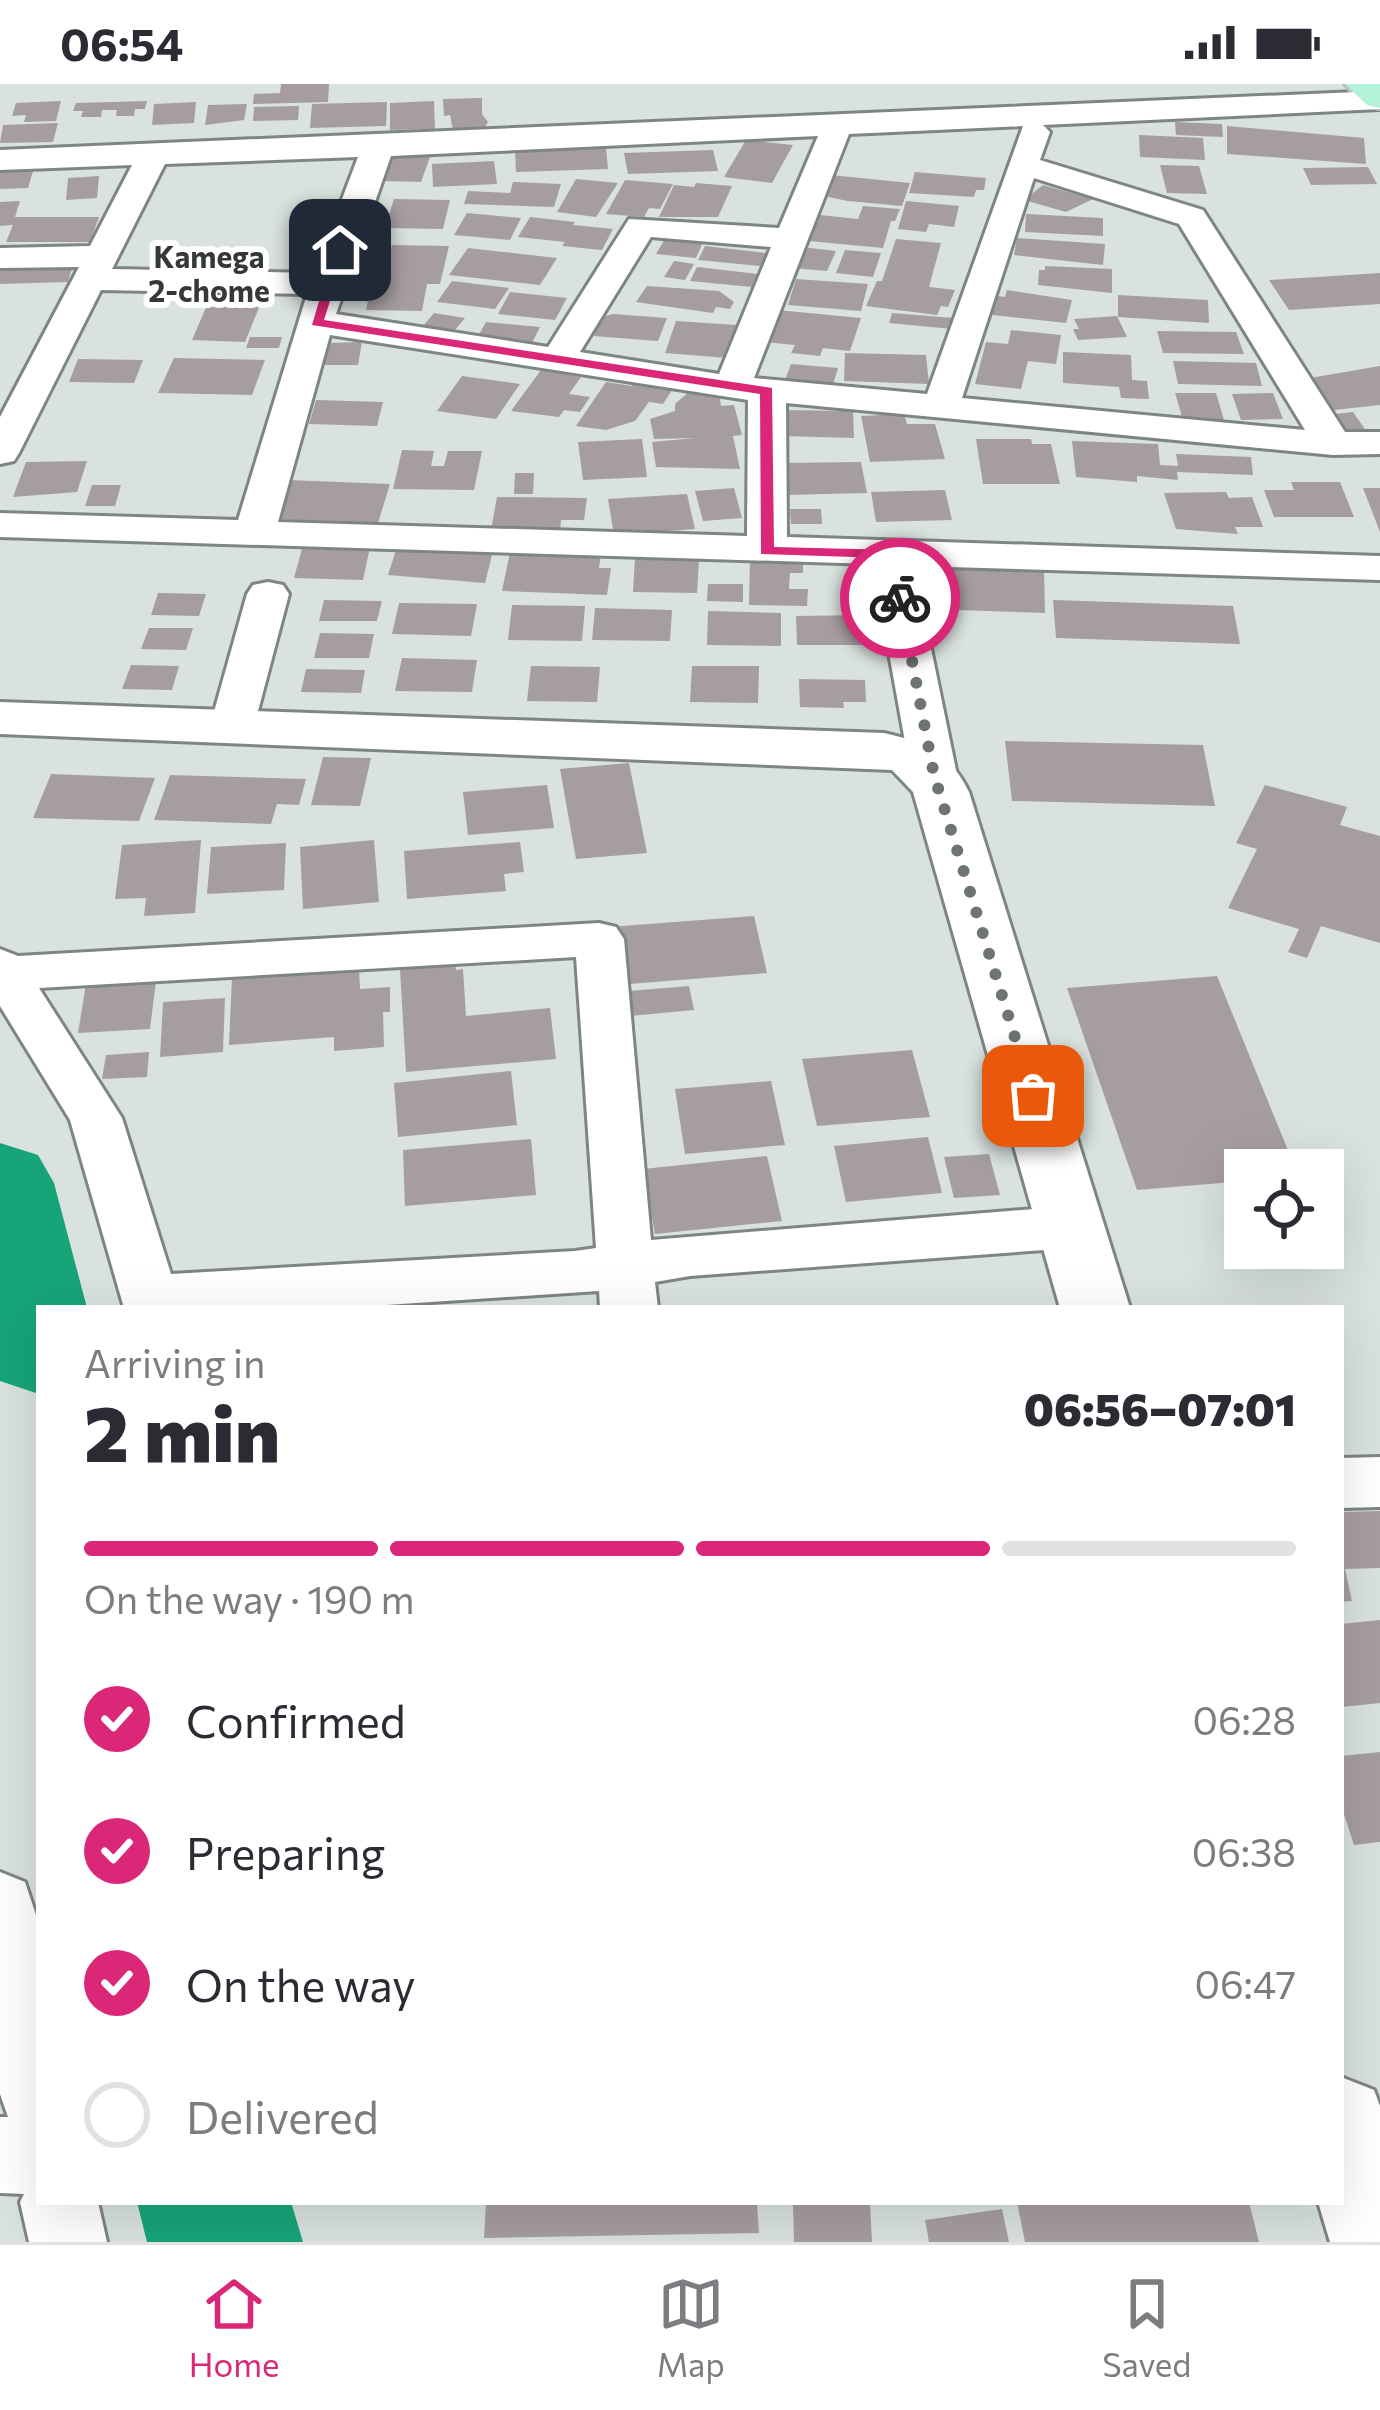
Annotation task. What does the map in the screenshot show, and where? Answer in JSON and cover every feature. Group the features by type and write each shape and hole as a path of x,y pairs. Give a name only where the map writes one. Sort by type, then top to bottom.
{"main road":[{"path":"1363,84 1380,98"}],"street":[{"path":"0,160 1038,118 1380,98"},
{"path":"940,409 1038,118"},
{"path":"766,551 749,388 794,239 837,126"},
{"path":"255,530 328,284 379,147"},
{"path":"0,453 154,154"},
{"path":"1025,165 1191,217 1333,444"},
{"path":"557,361 641,226 794,239"},
{"path":"0,258 328,284"},
{"path":"316,322 749,388 1333,444 1380,443"},
{"path":"0,525 1380,568"},
{"path":"891,554 934,775 1094,1305"},
{"path":"232,726 268,594"},
{"path":"0,718 884,750 909,757 934,775"},
{"path":"626,1288 599,939 3,970 96,1118 151,1302 626,1288 690,1256 1072,1227"},
{"path":"1344,1483 1380,1482"},
{"path":"0,1906 36,2087"},
{"path":"1344,2133 1378,2242"},
{"path":"0,2155 36,2157"},
{"path":"60,2205 68,2242"}],"building":[{"path":"281,84 329,84 328,102 253,104 254,94 280,93"},
{"path":"482,98 482,114 488,122 484,129 453,130 450,115 444,116 443,99"},
{"path":"61,101 56,121 24,122 26,115 12,116 16,103"},
{"path":"147,101 145,109 135,109 134,116 102,110 101,117 81,117 83,111 73,111 76,103"},
{"path":"434,101 435,129 390,130 390,103"},
{"path":"196,102 194,123 152,125 154,104"},
{"path":"387,102 386,126 310,128 312,104"},
{"path":"247,104 244,120 205,125 208,105"},
{"path":"299,106 298,120 253,121 254,107"},
{"path":"1175,122 1222,124 1223,137 1176,135"},
{"path":"58,123 53,142 0,143 3,125"},
{"path":"1227,126 1364,138 1366,164 1227,154"},
{"path":"1139,135 1203,138 1205,160 1140,157"},
{"path":"746,140 793,145 772,183 724,177"},
{"path":"606,148 608,169 516,172 515,151"},
{"path":"713,150 718,171 628,174 624,153"},
{"path":"394,152 431,154 421,182 383,181"},
{"path":"494,161 497,184 433,187 432,164"},
{"path":"1160,165 1199,166 1207,194 1167,193"},
{"path":"1368,167 1377,184 1311,185 1303,168"},
{"path":"34,168 28,188 0,189 0,169"},
{"path":"915,172 986,178 984,190 976,190 974,197 909,193"},
{"path":"831,175 910,183 902,206 848,201 823,196"},
{"path":"99,176 97,198 66,200 68,178"},
{"path":"576,179 618,183 596,217 557,212"},
{"path":"625,180 673,184 660,209 649,208 644,217 606,214"},
{"path":"513,182 561,184 554,207 464,204 468,191 510,193"},
{"path":"696,183 732,186 718,217 659,217 674,185 694,187"},
{"path":"1043,185 1093,199 1066,212 1024,200"},
{"path":"394,199 450,200 443,229 385,228"},
{"path":"20,201 15,217 99,217 90,242 6,242 13,225 0,226 0,202"},
{"path":"906,201 959,206 954,227 929,224 926,232 898,229"},
{"path":"863,206 900,209 883,248 809,241 820,215 858,219"},
{"path":"467,213 521,218 510,240 454,235"},
{"path":"1026,214 1103,218 1103,236 1025,232"},
{"path":"530,217 613,229 602,250 562,246 565,242 518,237"},
{"path":"666,237 704,240 696,258 656,254"},
{"path":"1017,238 1105,244 1103,265 1014,255"},
{"path":"896,239 941,243 929,287 955,290 948,307 941,306 937,315 866,306 877,281 882,281"},
{"path":"392,245 449,246 440,284 427,284 422,311 366,310 372,282 383,282"},
{"path":"705,246 766,253 760,266 698,260"},
{"path":"801,247 836,251 827,271 792,268"},
{"path":"468,248 557,258 540,285 449,275"},
{"path":"845,250 881,253 873,277 836,273"},
{"path":"674,261 694,264 685,280 664,277"},
{"path":"73,265 68,282 0,284 0,267"},
{"path":"1045,266 1112,269 1112,293 1038,285 1039,270"},
{"path":"697,267 758,274 752,287 690,281"},
{"path":"1380,273 1380,304 1289,310 1269,280"},
{"path":"796,279 868,284 861,311 788,305"},
{"path":"452,281 509,288 495,309 437,302"},
{"path":"647,286 719,291 734,302 730,309 716,307 713,313 636,302"},
{"path":"1007,290 1072,300 1066,323 992,315 998,296 1005,297"},
{"path":"510,292 567,298 555,320 498,314"},
{"path":"1118,295 1208,300 1209,323 1118,317"},
{"path":"211,296 263,298 245,342 192,340"},
{"path":"777,310 861,318 850,351 823,348 820,356 791,353 795,345 764,342"},
{"path":"434,313 465,318 454,331 423,326"},
{"path":"892,313 954,318 952,329 889,323"},
{"path":"1117,316 1127,337 1078,340 1073,329 1079,329 1074,319"},
{"path":"602,317 667,318 658,341 594,336"},
{"path":"676,321 737,325 727,358 665,353"},
{"path":"486,322 540,327 531,345 476,340"},
{"path":"1011,330 1061,335 1056,364 1028,361 1021,389 975,384 986,342 1008,344"},
{"path":"1157,331 1236,332 1244,354 1163,353"},
{"path":"250,337 282,337 279,348 246,348"},
{"path":"362,342 358,365 322,365 327,343"},
{"path":"1063,352 1131,355 1132,380 1147,381 1149,399 1121,398 1119,387 1063,383"},
{"path":"845,353 926,355 929,384 844,381"},
{"path":"174,358 265,360 252,395 158,393"},
{"path":"78,359 143,360 134,383 69,382"},
{"path":"1173,361 1256,363 1262,386 1178,384"},
{"path":"791,364 838,368 833,385 785,380"},
{"path":"1380,366 1380,405 1334,410 1310,378"},
{"path":"541,370 581,377 569,394 590,397 580,412 564,410 559,417 511,411"},
{"path":"462,376 520,384 496,419 437,411"},
{"path":"635,380 674,387 663,404 649,402 635,421 606,430 576,426 606,382 632,386"},
{"path":"690,391 719,394 721,406 734,405 742,435 733,436 740,469 656,467 652,442 695,438 654,439 650,419 675,411 675,404"},
{"path":"1175,393 1216,393 1224,420 1183,420"},
{"path":"1273,393 1283,419 1241,420 1232,394"},
{"path":"316,400 383,402 377,426 309,424"},
{"path":"783,410 853,411 854,438 782,436"},
{"path":"1353,412 1367,432 1348,433 1335,414"},
{"path":"904,414 907,424 935,424 945,459 870,462 861,416"},
{"path":"642,439 647,477 583,480 578,442"},
{"path":"976,439 1031,439 1032,444 1051,444 1060,484 983,484"},
{"path":"1072,441 1158,444 1160,465 1178,466 1176,454 1251,457 1253,475 1177,472 1178,480 1137,476 1137,482 1076,477"},
{"path":"402,450 434,451 431,466 444,466 448,451 482,451 474,490 393,489"},
{"path":"87,461 77,492 13,497 26,462"},
{"path":"861,462 867,493 786,495 782,463"},
{"path":"515,473 534,473 533,494 514,494"},
{"path":"287,480 390,484 378,523 272,519"},
{"path":"1291,482 1340,482 1354,517 1274,517 1264,490 1294,490"},
{"path":"92,485 121,485 115,506 85,506"},
{"path":"734,488 742,518 703,521 695,491"},
{"path":"1363,488 1380,488 1380,532"},
{"path":"945,490 952,520 876,522 871,492"},
{"path":"1226,492 1229,498 1252,497 1263,527 1235,527 1238,534 1176,529 1164,493"},
{"path":"687,494 695,529 614,535 608,499"},
{"path":"497,497 587,498 584,520 561,520 560,531 491,530"},
{"path":"790,509 821,509 822,524 791,524"},
{"path":"303,545 370,547 363,580 294,578"},
{"path":"397,547 493,551 485,583 388,575"},
{"path":"510,552 601,554 599,568 611,568 607,595 502,591"},
{"path":"750,558 803,559 803,573 790,573 789,589 808,589 807,606 749,605"},
{"path":"635,559 699,560 697,593 633,592"},
{"path":"932,566 1044,571 1045,613 926,609 920,578"},
{"path":"708,584 743,584 743,602 707,601"},
{"path":"158,593 206,594 199,616 151,615"},
{"path":"324,600 382,601 377,621 319,621"},
{"path":"1053,600 1233,606 1240,644 1056,638"},
{"path":"399,603 477,604 471,636 392,634"},
{"path":"512,605 585,606 582,641 508,640"},
{"path":"595,608 672,610 670,641 592,640"},
{"path":"708,611 781,613 781,646 707,645"},
{"path":"864,615 867,645 797,645 796,616"},
{"path":"149,628 193,628 186,650 141,649"},
{"path":"320,633 374,634 369,658 314,658"},
{"path":"402,658 477,660 472,692 395,691"},
{"path":"131,665 179,666 172,690 122,689"},
{"path":"531,666 600,667 597,702 527,701"},
{"path":"692,666 759,666 758,703 690,702"},
{"path":"306,669 365,670 361,693 301,692"},
{"path":"799,679 865,680 866,702 843,702 844,708 800,707"},
{"path":"1005,741 1203,745 1215,806 1012,801"},
{"path":"323,757 371,758 360,806 311,805"},
{"path":"629,763 647,853 576,859 560,769"},
{"path":"51,774 155,778 139,821 33,818"},
{"path":"170,775 306,779 299,805 277,804 271,824 154,820"},
{"path":"547,785 554,828 468,835 463,792"},
{"path":"1265,785 1347,807 1340,825 1380,836 1380,943 1321,926 1307,958 1288,952 1299,929 1228,908 1257,849 1236,843"},
{"path":"201,840 195,913 144,916 146,898 115,899 122,845"},
{"path":"374,840 379,902 303,909 300,847"},
{"path":"520,842 524,872 504,874 506,891 407,899 404,851"},
{"path":"286,843 284,890 207,894 211,847"},
{"path":"754,916 767,973 617,985 609,927"},
{"path":"455,964 456,970 463,969 466,1016 550,1008 556,1059 406,1072 400,969"},
{"path":"359,968 360,989 390,987 390,1012 383,1012 384,1047 334,1051 334,1037 229,1045 232,977"},
{"path":"1217,976 1287,1149 1224,1149 1224,1183 1137,1190 1067,988"},
{"path":"156,981 150,1029 78,1033 86,984"},
{"path":"689,986 694,1010 619,1017 616,992"},
{"path":"225,998 223,1052 160,1057 163,1002"},
{"path":"912,1050 930,1117 817,1126 802,1059"},
{"path":"149,1052 147,1077 102,1079 106,1055"},
{"path":"511,1071 517,1125 398,1137 394,1083"},
{"path":"771,1081 785,1145 685,1154 675,1089"},
{"path":"928,1137 942,1193 846,1202 834,1146"},
{"path":"531,1139 536,1195 405,1206 403,1150"},
{"path":"989,1154 1000,1195 954,1198 944,1157"},
{"path":"767,1156 782,1221 655,1234 643,1169"},
{"path":"1380,1511 1380,1568 1345,1569 1352,1601 1344,1602 1344,1512"},
{"path":"1380,1620 1380,1703 1344,1707 1344,1624"},
{"path":"1380,1752 1380,1842 1354,1845 1344,1814 1344,1756"},
{"path":"486,2205 757,2205 759,2233 484,2238"},
{"path":"793,2205 870,2205 872,2242 794,2242"},
{"path":"1018,2205 1250,2205 1259,2242 1025,2242"},
{"path":"1002,2209 1009,2242 929,2242 925,2220"}],"waterway":[{"path":"0,1183 36,1335"},
{"path":"215,2205 225,2242"}],"way so far":[{"path":"900,598 934,775 1033,1096"}],"district":[{"name":"Kamega 2-chome","path":"209,272"}],"route":[{"path":"340,250 316,322 767,391 766,551 891,554 900,598"}]}
